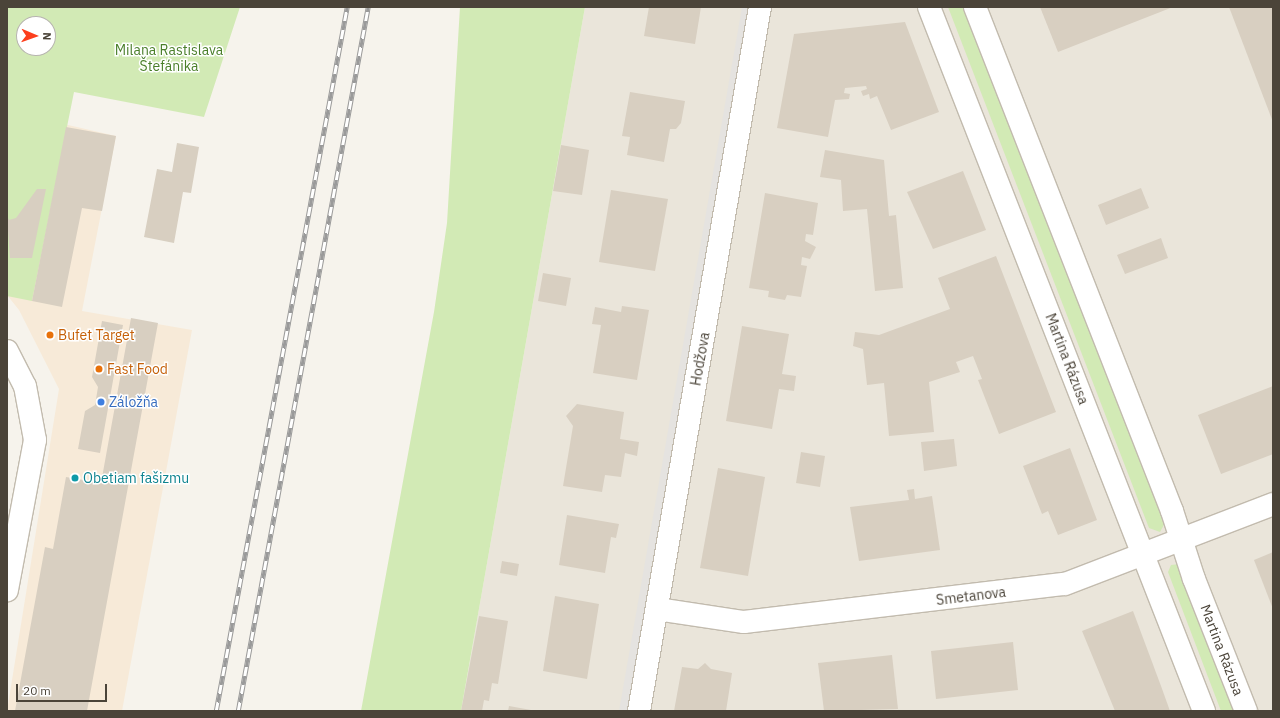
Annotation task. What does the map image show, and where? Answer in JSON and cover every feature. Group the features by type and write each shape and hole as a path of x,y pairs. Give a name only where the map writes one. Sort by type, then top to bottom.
{"street":[{"name":"Hodžova","path":"639,711 760,7"},
{"name":"Martina Rázusa","path":"929,7 1204,711"},
{"name":"Martina Rázusa","path":"975,7 1181,538 1246,711"},
{"path":"7,351 25,386 35,440 7,590"},
{"name":"Smetanova","path":"657,609 744,622 1065,584 1181,538 1273,504"}],"shaded area":[{"path":"585,7 1273,7 1273,711 461,711"},
{"path":"742,7 760,7 638,711 619,711"},
{"path":"7,111 116,136 82,311 192,330 122,711 7,711 59,389 19,310 7,295"}],"green space":[{"name":"Milana Rastislava Štefánika","path":"7,7 240,7 204,117 74,92 32,301 7,296"},
{"path":"460,7 585,7 461,711 361,711 434,312 447,223"},
{"path":"948,7 966,7 1166,521 1160,532 1149,528"},
{"path":"1180,564 1240,711 1221,711 1168,572 1171,565"}],"building":[{"path":"649,7 701,7 695,44 644,36"},
{"path":"1040,7 1173,7 1058,52"},
{"path":"1229,7 1273,7 1273,122"},
{"path":"905,22 939,112 891,130 877,96 870,99 869,94 863,96 861,91 867,89 866,86 845,88 844,93 850,94 849,99 835,100 828,137 777,128 794,34"},
{"path":"630,92 685,101 681,123 676,129 670,129 664,162 627,155 630,137 622,136"},
{"path":"66,127 116,136 102,211 82,208 62,307 32,301"},
{"path":"177,143 199,147 191,193 183,192 174,243 144,237 157,169 172,172"},
{"path":"561,145 589,150 582,195 553,191"},
{"path":"825,150 884,160 889,216 896,215 903,288 875,291 867,209 843,211 841,180 820,177"},
{"path":"963,171 986,230 933,249 907,192"},
{"path":"1141,188 1149,208 1106,225 1098,205"},
{"path":"37,189 46,189 32,258 10,258 7,216 9,220 16,218"},
{"path":"611,190 668,199 655,271 599,262"},
{"path":"765,193 818,203 813,235 806,234 805,241 816,247 810,259 802,257 801,265 807,266 801,297 787,295 785,300 768,297 769,291 749,288"},
{"path":"1161,238 1168,258 1125,274 1117,255"},
{"path":"996,256 1056,412 999,434 978,380 982,379 973,356 956,362 960,372 929,382 934,432 889,436 884,383 867,385 863,349 853,346 855,332 879,335 950,309 938,278"},
{"path":"543,273 571,278 566,306 538,301"},
{"path":"622,306 649,310 637,380 593,373 601,325 592,324 595,307 621,312"},
{"path":"131,318 158,323 87,711 15,711 45,547 53,549 66,477 101,483"},
{"path":"102,321 123,325 100,453 78,449 85,411 95,405 98,387 92,377"},
{"path":"742,326 789,334 782,374 796,376 794,391 779,389 772,429 726,421"},
{"path":"1273,386 1273,454 1221,474 1198,415"},
{"path":"577,404 624,412 620,439 639,442 637,456 625,453 621,477 605,475 602,492 563,486 573,426 566,416"},
{"path":"954,439 957,466 924,471 921,442"},
{"path":"1070,448 1097,520 1058,535 1048,511 1042,514 1023,466"},
{"path":"801,452 825,456 820,487 796,483"},
{"path":"718,468 765,477 748,576 700,568"},
{"path":"914,489 915,499 932,496 940,550 859,561 850,507 909,500 907,490"},
{"path":"567,515 619,524 616,538 611,537 605,573 559,565"},
{"path":"1273,552 1273,609 1254,560"},
{"path":"502,561 519,564 517,576 500,573"},
{"path":"555,596 599,604 587,679 543,671"},
{"path":"1133,611 1170,711 1115,711 1082,631"},
{"path":"479,616 508,621 498,684 492,683 489,701 484,700 482,711 461,711"},
{"path":"1013,642 1018,690 936,699 931,651"},
{"path":"892,655 898,709 824,711 818,663"},
{"path":"705,663 711,669 732,673 726,711 674,711 682,667 698,669"},
{"path":"509,706 531,710 531,711 508,711"}],"railway":[{"path":"216,711 347,7"},
{"path":"238,711 368,7"}],"place":[{"name":"Bufet Target","path":"50,335"},
{"name":"Fast Food","path":"99,369"},
{"name":"Záložňa","path":"101,402"},
{"name":"Obetiam fašizmu","path":"75,478"}]}
